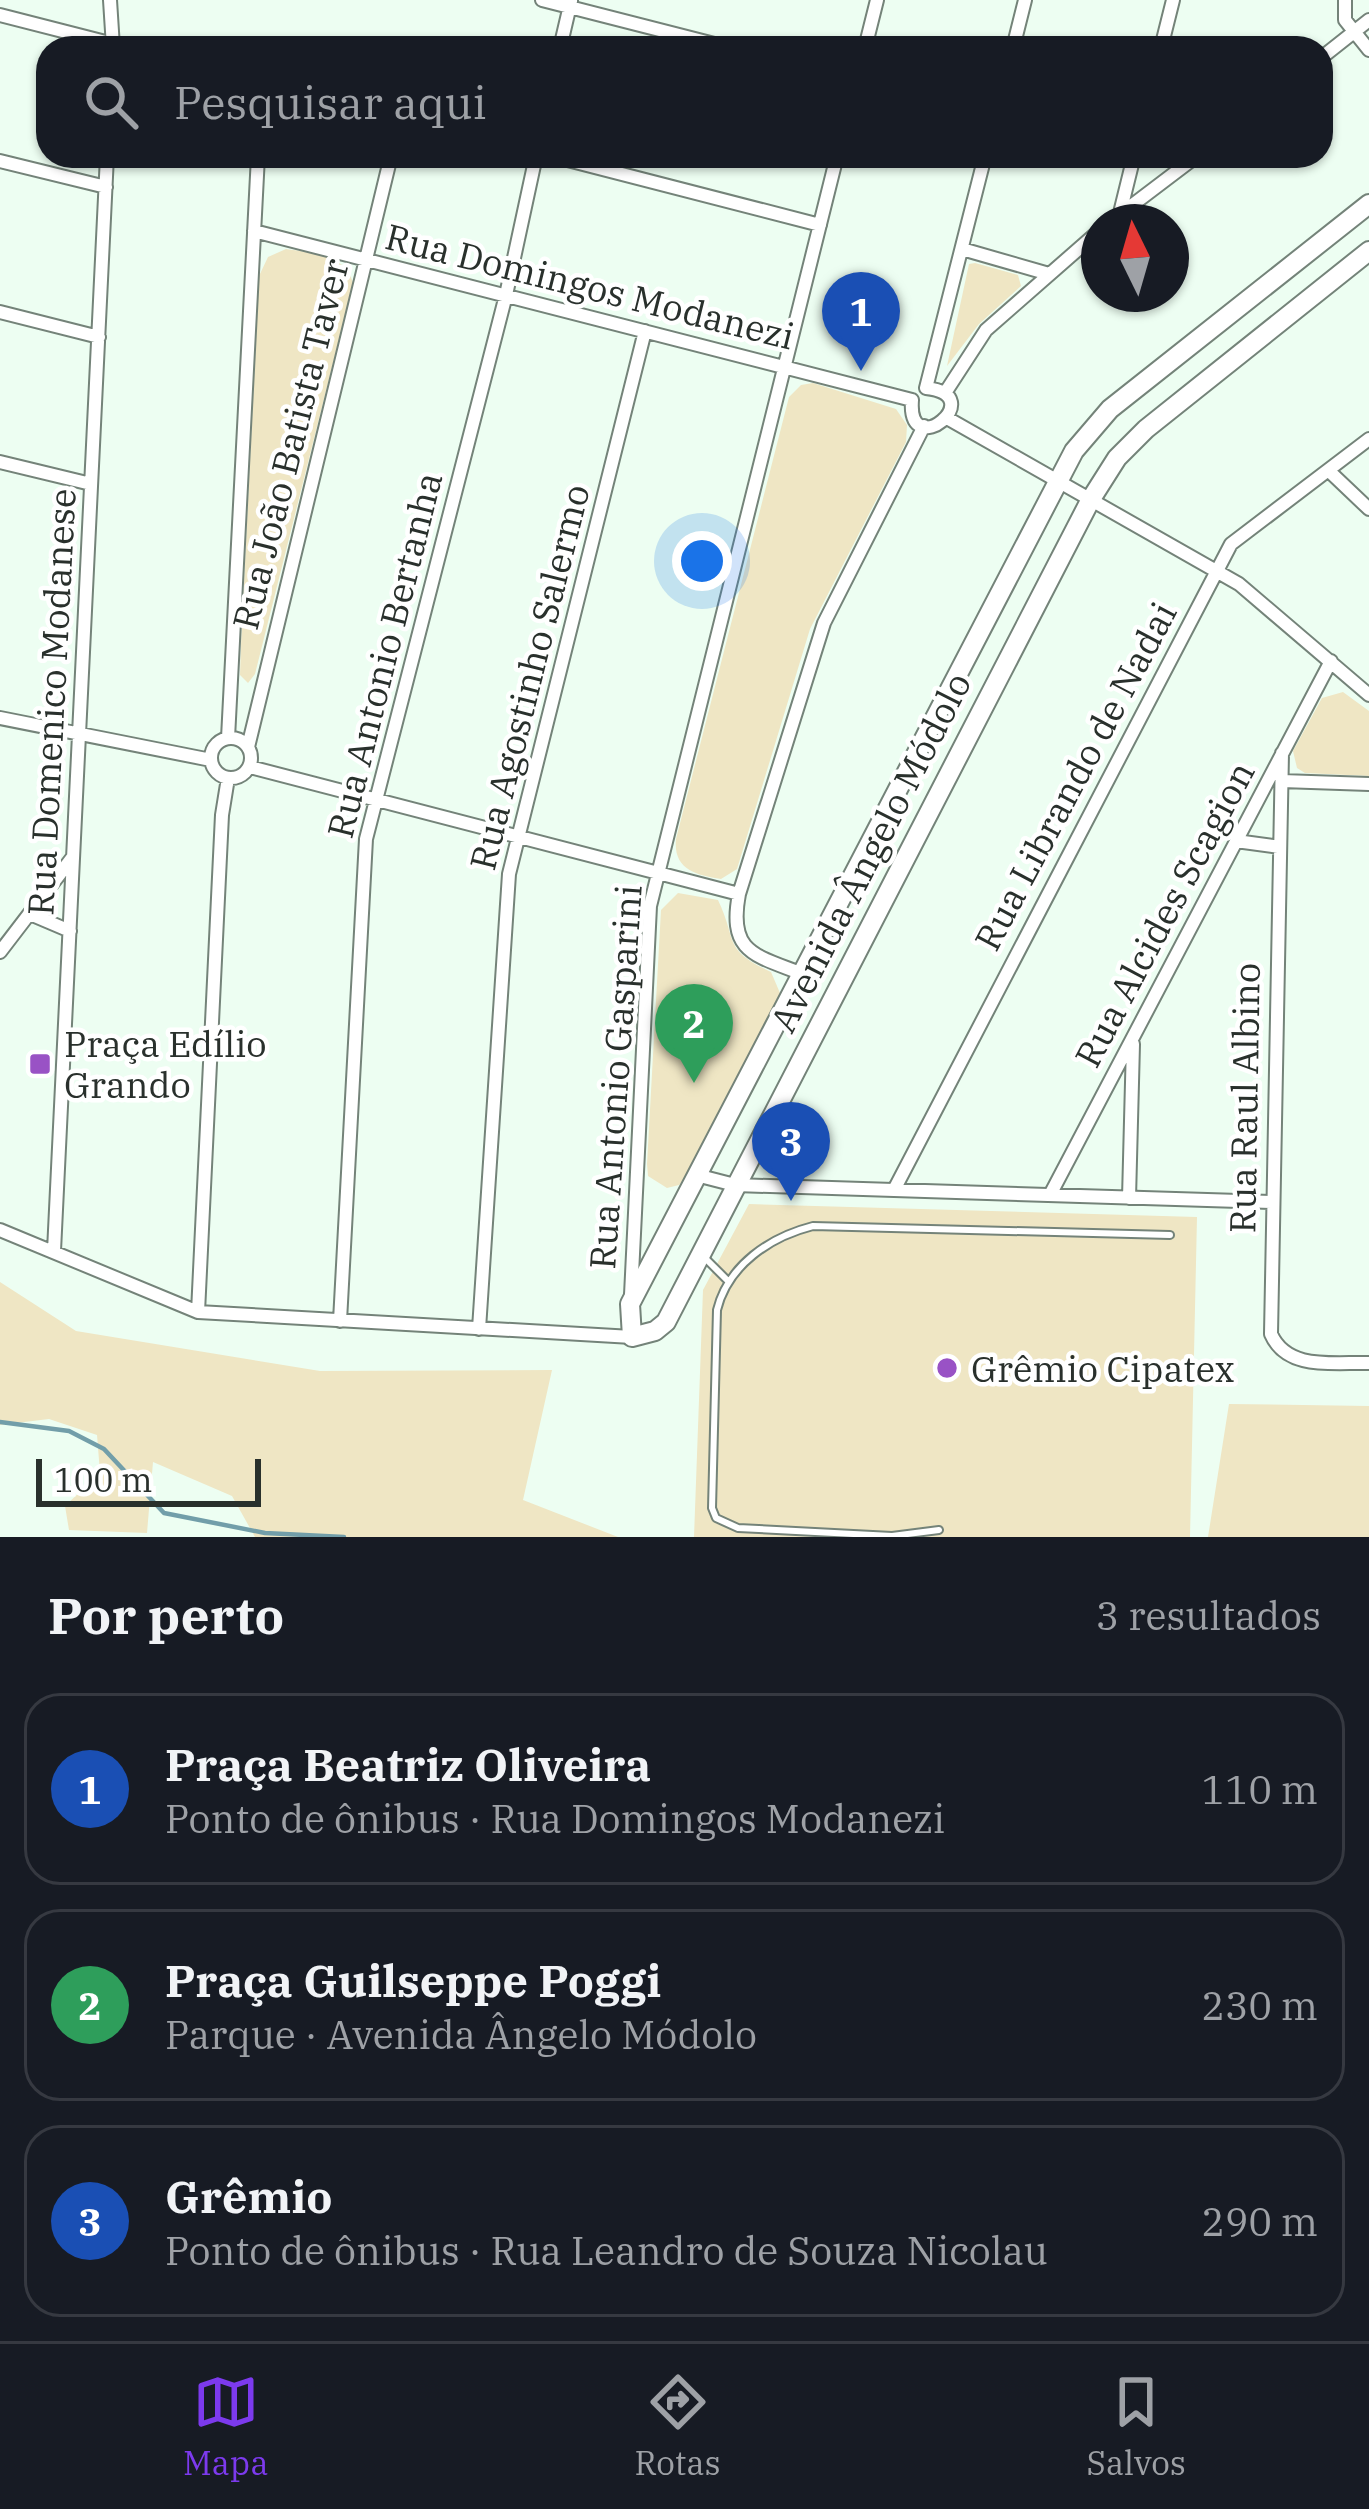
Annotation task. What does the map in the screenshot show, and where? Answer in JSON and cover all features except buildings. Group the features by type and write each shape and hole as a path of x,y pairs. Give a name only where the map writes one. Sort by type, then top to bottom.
{"street":[{"path":"110,0 112,36"},
{"path":"542,0 570,3 687,36"},
{"path":"868,36 877,0"},
{"path":"1016,36 1025,0"},
{"path":"1164,36 1173,0"},
{"path":"1345,0 1345,20 1369,50"},
{"path":"563,36 570,3"},
{"path":"0,15 77,36"},
{"path":"1333,49 1369,20"},
{"path":"0,161 106,187"},
{"name":"Rua Domenico Modanese","path":"54,1251 107,168"},
{"path":"228,738 257,168"},
{"name":"Rua João Batista Taver","path":"248,747 388,168"},
{"name":"Rua Antonio Bertanha","path":"340,1321 366,838 506,296 533,168"},
{"path":"599,168 820,225"},
{"name":"Rua Antonio Gasparini","path":"630,1304 650,906 834,168"},
{"path":"926,388 944,393 950,405 947,418 937,426 924,426 911,413 912,400 926,388 982,168"},
{"path":"1119,204 1130,168"},
{"path":"1133,204 1181,168"},
{"name":"Avenida Ângelo Módolo","path":"630,1304 1058,481 1088,432 1110,409 1369,204"},
{"name":"Rua Domingos Modanezi","path":"254,231 912,400"},
{"path":"944,393 986,330 1081,246"},
{"path":"962,249 1049,274"},
{"name":"Avenida Ângelo Módolo","path":"632,1336 656,1331 666,1322 1091,499 1129,443 1369,251"},
{"path":"0,312 99,337"},
{"name":"Rua Agostinho Salermo","path":"479,1329 509,874 645,331"},
{"path":"947,418 1239,584 1369,695"},
{"path":"800,974 753,955 742,944 735,929 739,894 824,623 924,426"},
{"name":"Rua Librando de Nadai","path":"895,1190 1231,544 1369,439"},
{"path":"0,461 92,484"},
{"path":"1329,471 1369,508"},
{"name":"Rua Alcides Scagion","path":"1050,1195 1330,661"},
{"path":"230,688 262,690"},
{"path":"2,721 79,731 211,760"},
{"path":"228,738 239,740 248,747 250,767 241,776 228,778 217,772 211,760 213,748 228,738"},
{"name":"Rua Raul Albino","path":"1282,753 1270,1334 1277,1349 1297,1360 1369,1363"},
{"path":"250,767 739,894"},
{"path":"198,1312 222,814 228,778"},
{"path":"1282,781 1369,784"},
{"path":"1236,841 1280,847"},
{"path":"0,952 73,857"},
{"path":"30,914 70,931"},
{"path":"1130,1198 1133,1036"},
{"path":"700,1176 735,1185 1270,1202"},
{"path":"0,1230 198,1312 632,1336 630,1304"}],"lane":[{"path":"939,1530 892,1536 739,1528 716,1518 712,1508 717,1310 729,1282 764,1246 813,1226 1170,1235"},
{"path":"700,1252 729,1282"}],"shaded area":[{"path":"286,249 335,261 353,283 255,674 248,683 240,675 259,276 268,257"},
{"path":"969,264 1018,275 1021,286 979,324 947,366"},
{"path":"813,383 896,409 907,425 906,442 810,629 737,869 721,879 682,864 676,839 789,397 801,385"},
{"path":"1343,692 1369,711 1369,776 1305,773 1297,768 1293,751 1322,698"},
{"path":"678,893 718,900 738,950 771,972 780,993 690,1173 679,1185 667,1188 648,1176 647,1164 661,910"},
{"name":"Grêmio Cipatex","path":"749,1204 1197,1217 1190,1537 694,1537 703,1290"},
{"path":"0,1282 76,1331 320,1371 552,1370 523,1500 618,1537 255,1537 232,1496 153,1462 147,1533 69,1530 65,1506 100,1473 97,1435 49,1419 0,1425"},
{"path":"1229,1404 1369,1406 1369,1537 1208,1537"}],"waterway":[{"path":"0,1422 69,1431 104,1449 164,1513 265,1533 344,1537"}],"place":[{"name":"Praça Beatriz Oliveira","path":"861,371"},
{"name":"Praça Edílio Grando","path":"40,1064"},
{"name":"Praça Guilseppe Poggi","path":"694,1083"},
{"name":"Grêmio","path":"791,1201"},
{"name":"Grêmio Cipatex","path":"947,1368"}]}
